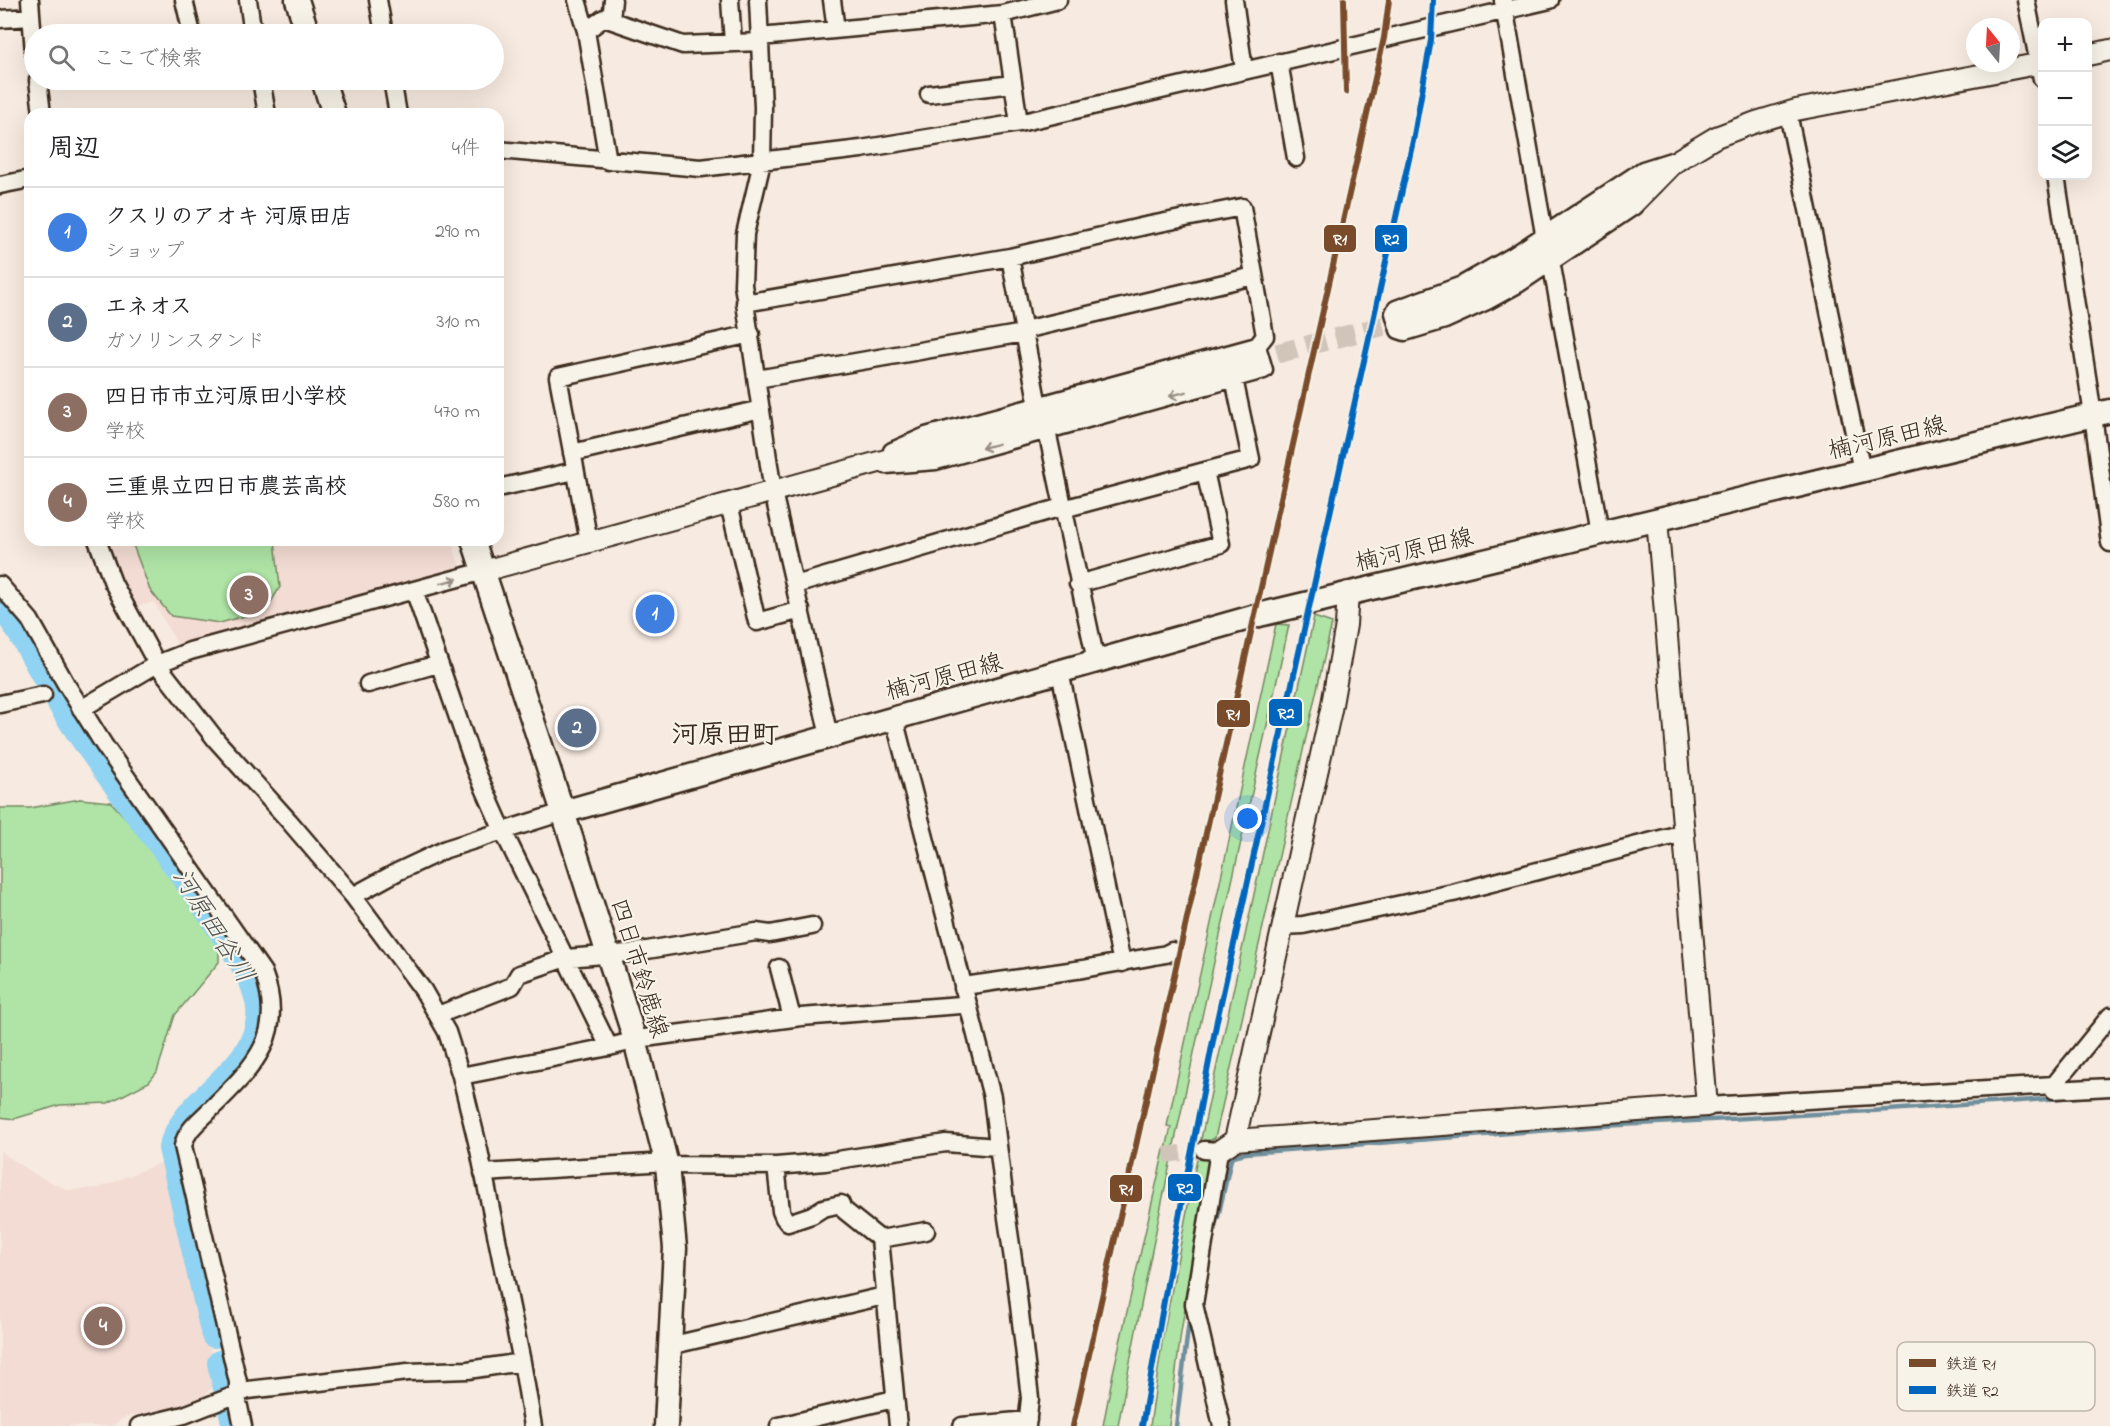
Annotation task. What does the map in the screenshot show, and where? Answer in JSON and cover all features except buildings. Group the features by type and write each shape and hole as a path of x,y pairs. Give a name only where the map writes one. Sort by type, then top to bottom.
{"main road":[{"path":"297,0 305,24"},
{"path":"326,90 332,108"},
{"name":"楠河原田線","path":"563,812 1251,617 2102,413"},
{"name":"四日市鈴鹿線","path":"475,546 635,1040 667,1163 675,1248 666,1426"}],"street":[{"path":"184,0 190,24"},
{"path":"248,0 252,24"},
{"path":"378,0 382,24"},
{"path":"577,0 586,30 608,161"},
{"path":"611,20 613,0"},
{"path":"730,0 733,43"},
{"path":"758,0 763,107 762,162 745,234 743,285 773,492 829,736"},
{"path":"832,0 836,30"},
{"path":"586,30 604,18 683,45 733,43 836,30 1003,14 1058,0"},
{"path":"1234,0 1244,70"},
{"path":"504,151 701,168 917,141 1019,123 1280,62 1503,6 1550,0"},
{"path":"2026,0 2038,52"},
{"path":"1503,6 1545,234"},
{"path":"0,19 31,8 32,24"},
{"path":"1003,14 1019,123"},
{"path":"2092,54 2110,50"},
{"path":"1280,62 1296,158"},
{"path":"1410,319 1484,291 1681,158 1716,138 1756,122 1788,113 2038,70"},
{"path":"929,94 1013,84"},
{"path":"39,90 41,108"},
{"path":"263,90 266,108"},
{"path":"394,90 397,108"},
{"path":"1788,113 1862,471"},
{"path":"1681,158 1634,206 1518,284 1445,321 1405,332 1400,330 1394,313 1396,309 1462,285 1513,256 1643,170 1681,158"},
{"path":"0,184 24,180"},
{"path":"2057,180 2102,413 2110,543"},
{"path":"81,709 157,664 190,651 773,492 1252,353 1265,336 1242,207 1145,226 1010,257 746,303"},
{"path":"1010,257 1038,406"},
{"path":"1551,261 1600,532"},
{"path":"757,380 1024,331 1254,276"},
{"path":"589,542 558,377 750,334"},
{"path":"862,465 899,465 936,461 1264,370 1252,353"},
{"path":"862,465 926,436 1252,353"},
{"path":"795,585 1063,508 1251,459 1234,379"},
{"path":"572,453 761,409"},
{"path":"1047,431 1096,662"},
{"path":"504,487 575,471"},
{"path":"1078,584 1221,544 1205,471"},
{"path":"729,504 757,622 801,610"},
{"path":"1658,519 1707,1106"},
{"path":"99,546 113,583 157,664 217,741 289,820 353,896 407,968 447,1032 461,1076 483,1173 522,1362 532,1426"},
{"path":"0,585 30,620 81,709 263,972 271,992 271,1021 262,1050 244,1076 189,1131 183,1146 238,1382 231,1396"},
{"path":"414,590 476,770 503,831 609,1047"},
{"path":"1235,1140 1330,710 1346,625 1348,592"},
{"path":"368,684 438,664"},
{"path":"1060,672 1122,963"},
{"path":"0,704 43,695"},
{"path":"894,718 992,1097 1030,1398 1027,1423 962,1426"},
{"path":"353,896 439,852 563,812"},
{"path":"1282,926 1303,925 1453,893 1684,833"},
{"path":"438,1015 512,986 519,974 566,958 629,953 756,932 770,934 812,926"},
{"path":"461,1076 635,1040 792,1018 961,1005 971,985 1122,963 1172,951"},
{"path":"779,968 792,1018"},
{"path":"1222,1426 1194,1304 1211,1151 1235,1140 1707,1106 2054,1085 2110,1016"},
{"path":"2054,1085 2054,1090 2110,1087"},
{"path":"483,1173 667,1163 776,1166 825,1162 946,1143 997,1147"},
{"path":"776,1166 781,1211 783,1218 788,1222 812,1215 823,1208 843,1208 880,1239 898,1426"},
{"path":"880,1239 926,1231"},
{"path":"669,1346 884,1296"},
{"path":"139,1426 184,1415 248,1390 400,1373 468,1370 522,1362"},
{"path":"231,1396 238,1402 243,1426"},
{"path":"779,1426 894,1399"}],"shaded area":[{"path":"111,546 453,546 461,570 178,646 154,602 134,607"},
{"path":"0,1151 31,1172 67,1190 99,1188 165,1161 194,1270 217,1382 205,1395 171,1408 126,1417 111,1426 0,1426"}],"green space":[{"path":"133,546 276,546 280,587 266,610 220,623 171,616 150,590"},
{"path":"1314,617 1332,623 1215,1138 1209,1141 1207,1150 1210,1155 1181,1332 1169,1426 1150,1426 1163,1336 1198,1153"},
{"path":"1276,624 1289,625 1178,1125 1118,1426 1103,1426 1113,1373 1171,1127 1167,1126"},
{"path":"80,799 111,802 209,909 219,940 219,962 175,1015 157,1072 149,1082 108,1103 60,1105 14,1119 0,1117 0,808 30,808"}],"waterway":[{"name":"河原田谷川","path":"0,604 84,740 236,952 250,976 256,995 259,1019 254,1038 232,1070 190,1113 171,1148 214,1335"},
{"path":"1215,1224 1231,1159 1246,1153 1602,1126 2105,1095"},
{"path":"1176,1426 1189,1321"},
{"name":"河原田谷川","path":"220,1363 235,1426"}],"tunnel":[{"path":"1248,361 1410,319"},
{"path":"1165,1155 1204,1150"}],"rail line":[{"name":"R1","path":"1344,0 1346,92"},
{"name":"R1","path":"1073,1426 1346,212 1384,38 1389,0"},
{"name":"R2","path":"1142,1426 1217,1020 1413,141 1431,40 1433,0"}],"place":[{"name":"四日市市立河原田小学校","path":"249,595"},
{"name":"クスリのアオキ 河原田店","path":"655,614"},
{"name":"エネオス","path":"577,728"},
{"name":"三重県立四日市農芸高校","path":"103,1326"}],"district":[{"name":"河原田町","path":"725,734"}]}
